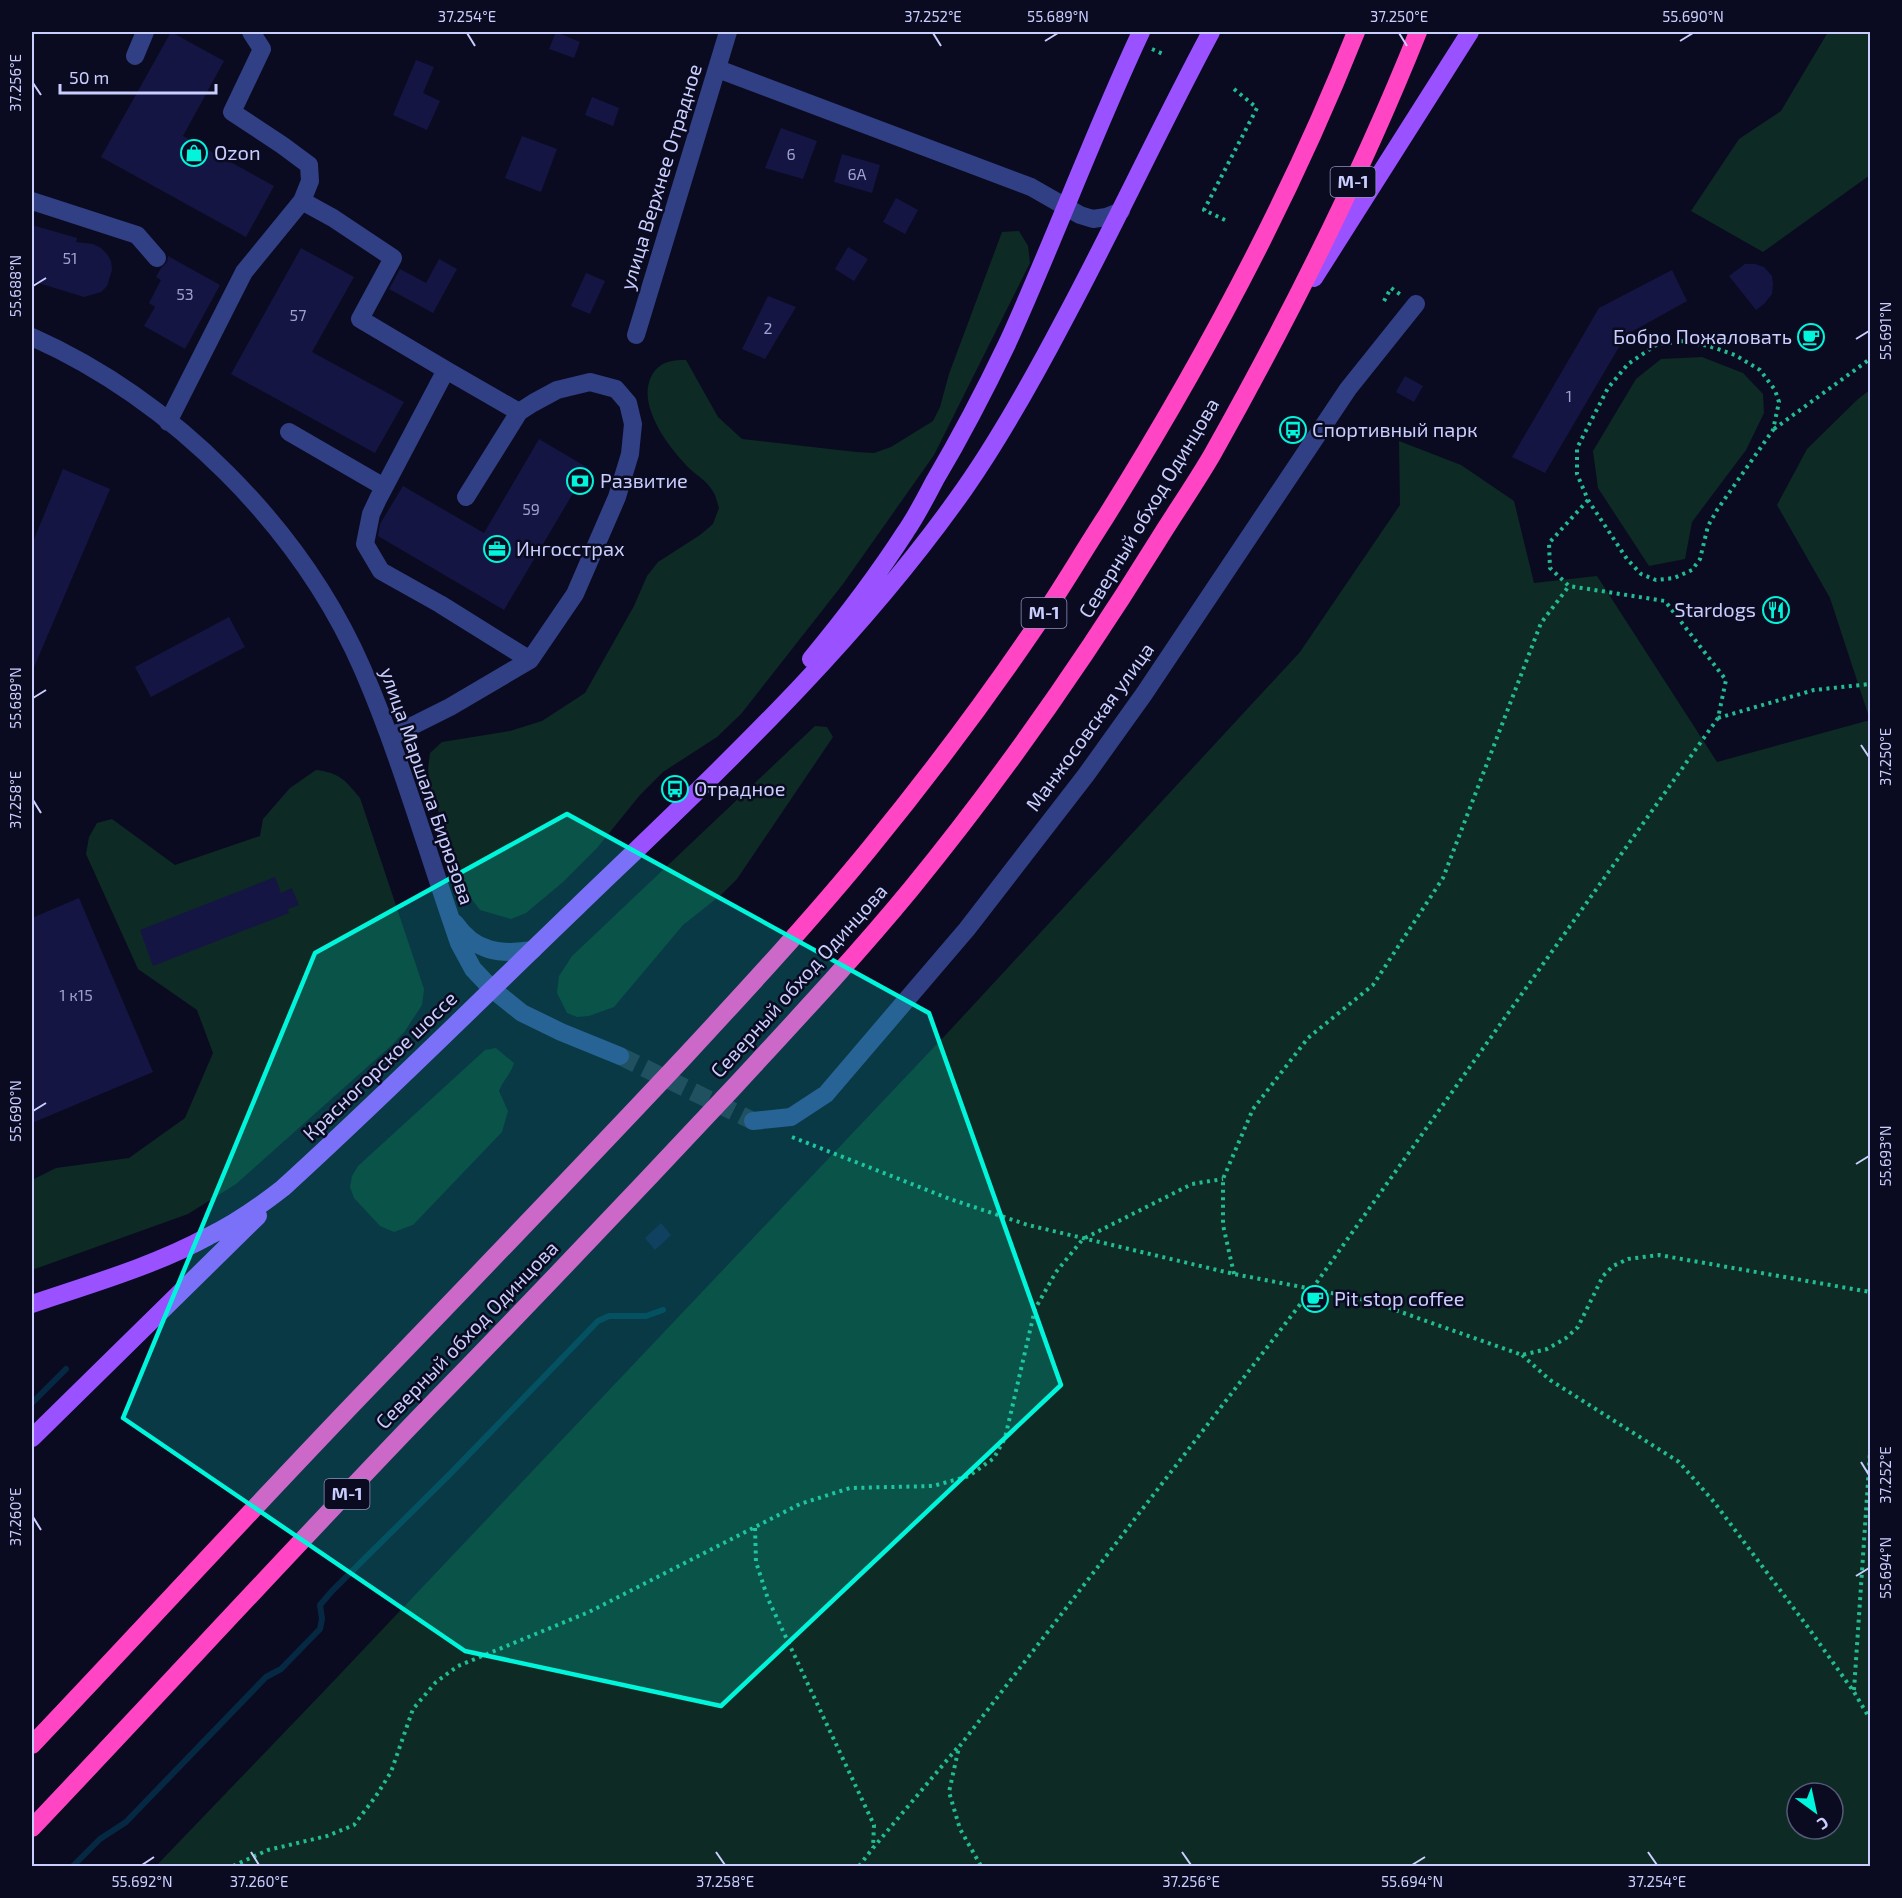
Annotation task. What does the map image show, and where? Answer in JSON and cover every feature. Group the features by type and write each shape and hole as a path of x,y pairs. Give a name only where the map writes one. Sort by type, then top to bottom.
{"highway":[{"name":"Северный обход Одинцова","path":"32,1744 364,1391 631,1114 753,982 820,908 927,775 1037,625 1184,387 1272,218 1356,32"},
{"name":"Северный обход Одинцова","path":"32,1828 406,1431 680,1145 856,954 915,883 1030,734 1085,656 1209,460 1280,330 1361,164 1418,32"}],"main road":[{"path":"707,781 769,711 827,640 907,530 981,396 1006,344 1066,208 1087,152 1141,32"},
{"path":"707,781 774,716 882,597 966,486 1041,364 1211,32"},
{"path":"1280,330 1470,32"},
{"name":"Красногорское шоссе","path":"32,1304 154,1260 208,1237 260,1206 305,1168 707,781"},
{"path":"32,1438 207,1268 305,1168"}],"street":[{"path":"135,56 146,32"},
{"path":"168,422 244,272 302,201 310,181 309,165 232,112 262,50 251,32"},
{"name":"улица Верхнее Отрадное","path":"636,335 728,32"},
{"path":"718,69 1031,187 1080,216 1093,219 1121,211"},
{"path":"32,201 137,235 157,258"},
{"path":"302,201 333,218 393,258 360,319 519,412"},
{"name":"Манжосовская улица","path":"753,1121 791,1117 826,1094 967,929 1086,775 1138,703 1348,389 1416,304"},
{"name":"улица Маршала Бирюзова","path":"32,337 65,352 116,383 202,448 264,513 308,570 340,622 362,668 390,737 459,943 473,969 492,989"},
{"path":"446,370 371,514 365,544 381,571 440,604 530,660"},
{"path":"390,737 450,707 530,660 575,594 617,497 630,454 633,424 628,403 616,389 590,382 557,390 519,412 466,497"},
{"path":"289,432 384,487"},
{"path":"446,907 466,937 479,945 493,951 510,953 533,950"},
{"path":"492,989 522,1013 620,1056"}],"path":[{"path":"1225,220 1204,210 1257,108 1234,89"},
{"path":"1773,430 1779,402 1775,390 1760,370 1735,355 1709,346 1681,340 1656,345 1628,364 1608,388 1577,448 1577,474 1588,500 1627,559 1641,574 1656,580 1674,578 1692,570 1700,560 1708,526 1773,430 1870,359"},
{"path":"859,1866 959,1747 1312,1289 1718,718 1726,680 1665,601 1569,586 1550,568 1549,543 1588,500"},
{"path":"1234,1274 1223,1225 1223,1179 1253,1109 1308,1038 1372,985 1443,878 1541,623 1569,586"},
{"path":"1718,718 1814,690 1870,684"},
{"path":"785,1134 950,1199 1028,1225 1234,1274 1370,1301 1522,1355 1550,1380 1679,1462 1714,1502 1807,1626 1854,1692 1870,1719"},
{"path":"233,1866 268,1850 327,1836 354,1825 391,1772 413,1709 436,1682 458,1666 589,1612 800,1504 850,1488 933,1486 969,1476 994,1458 1005,1438 1035,1309 1056,1272 1083,1239 1192,1184 1223,1179"},
{"path":"1522,1355 1546,1349 1566,1338 1578,1327 1603,1276 1614,1266 1628,1259 1659,1255 1870,1292"},
{"path":"1854,1692 1870,1452"},
{"path":"755,1528 756,1562 768,1599 874,1825 873,1848"},
{"path":"959,1747 949,1792 960,1829 981,1866"}],"highlighted area":[{"path":"567,814 929,1013 1061,1385 721,1706 465,1651 123,1418 315,953"}],"green space":[{"path":"1828,32 1870,32 1870,175 1763,252 1691,211 1739,139 1781,111"},
{"path":"1019,231 1028,246 1030,263 934,455 843,584 741,714 717,737 663,772 640,795 597,848 563,882 526,913 511,919 480,910 462,884 430,786 428,770 430,753 442,742 510,731 542,721 585,693 634,606 647,576 658,562 713,524 719,508 710,487 681,460 657,426 648,401 648,388 654,372 666,363 686,360 718,417 742,439 874,453 891,447 933,421 1002,232"},
{"path":"1702,357 1743,373 1763,394 1764,413 1746,450 1692,522 1685,559 1649,566 1598,488 1593,451 1636,379 1661,359"},
{"path":"1870,390 1870,720 1830,598 1777,505 1807,449"},
{"path":"1399,441 1461,465 1514,501 1534,583 1597,576 1717,762 1870,720 1870,1866 156,1866 953,1027 1300,652 1400,505"},
{"path":"815,726 827,727 833,737 737,879 721,895 683,925 614,1007 589,1016 577,1017 567,1013 557,993 559,976 572,956"},
{"path":"316,770 341,778 360,798 424,989 422,1005 405,1031 393,1044 236,1184 188,1214 32,1270 32,1180 56,1168 129,1158 185,1118 213,1053 197,1010 138,969 86,854 89,837 97,823 112,819 175,865 260,836 263,819 290,788"},
{"path":"496,1048 514,1063 499,1091 508,1111 502,1132 413,1225 394,1232 380,1226 354,1198 350,1187 352,1176 358,1166 485,1050"}],"building":[{"path":"171,32 224,61 183,136 274,186 246,237 101,157"},
{"path":"556,32 580,42 574,58 549,49"},
{"path":"416,60 434,67 423,93 440,101 427,130 393,115"},
{"path":"592,97 619,108 613,126 585,115"},
{"path":"781,128 817,141 803,179 765,168"},
{"path":"522,136 557,149 541,192 505,178"},
{"path":"842,154 880,165 872,193 834,182"},
{"path":"896,198 918,210 905,234 883,222"},
{"path":"32,225 77,238 76,242 93,244 101,248 111,261 112,270 107,286 101,292 84,297 32,281"},
{"path":"848,247 868,259 854,281 835,269"},
{"path":"301,248 354,277 312,352 404,402 375,453 231,374"},
{"path":"168,256 220,285 185,349 144,326 155,307 149,303 161,280 156,277 167,262"},
{"path":"439,259 457,269 433,313 389,289 400,269 426,283"},
{"path":"1745,264 1764,267 1772,276 1772,294 1756,310 1729,276"},
{"path":"1672,270 1687,301 1626,335 1545,473 1512,457 1599,308"},
{"path":"586,273 605,281 590,314 571,306"},
{"path":"768,296 796,307 765,359 742,349"},
{"path":"1405,376 1423,386 1414,402 1396,392"},
{"path":"539,439 588,468 504,610 378,536 380,524 403,486 484,533"},
{"path":"63,469 110,489 32,672 32,544"},
{"path":"229,617 245,647 151,697 135,667"},
{"path":"275,877 281,893 292,888 299,905 288,909 289,913 153,966 140,930"},
{"path":"79,898 153,1072 32,1123 32,918"},
{"path":"661,1223 671,1235 655,1250 645,1238"}],"waterway":[{"path":"73,1866 100,1839 126,1822 266,1677 281,1669 320,1629 322,1619 320,1605 332,1591 450,1474 598,1321 609,1316 646,1316 663,1310"},
{"path":"32,1403 66,1369"}],"tunnel":[{"path":"620,1056 753,1121"}],"place":[{"name":"Ozon","path":"194,153"},
{"name":"Бобро Пожаловать","path":"1811,337"},
{"name":"Спортивный парк","path":"1293,430"},
{"name":"Развитие","path":"580,481"},
{"name":"Ингосстрах","path":"497,549"},
{"name":"Stardogs","path":"1776,610"},
{"name":"Отрадное","path":"675,789"},
{"name":"Pit stop coffee","path":"1315,1299"}]}
